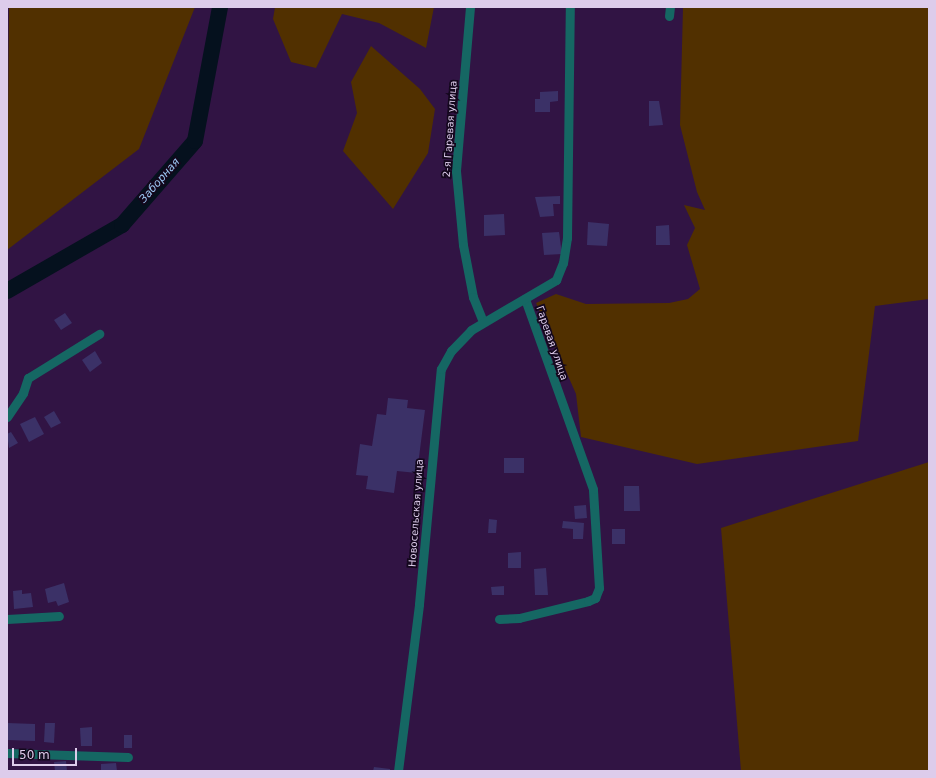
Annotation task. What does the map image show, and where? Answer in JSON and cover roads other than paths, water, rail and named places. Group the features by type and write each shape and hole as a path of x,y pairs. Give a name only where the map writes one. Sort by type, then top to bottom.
{"street":[{"name":"2-я Гаревая улица","path":"470,7 456,171 463,245 473,297 483,322"},
{"name":"Гаревая улица","path":"498,619 519,618 588,601 595,598 599,588 593,489 525,299 556,280 566,252 570,7"},
{"name":"Новосельская улица","path":"398,771 419,604 437,388 441,369 451,351 483,322 525,299"},
{"path":"7,418 23,393 28,378 99,334"},
{"path":"7,619 59,616"},
{"path":"7,753 128,757"}],"waterway":[{"name":"Заборная","path":"7,291 122,225 195,141 220,7"}]}
